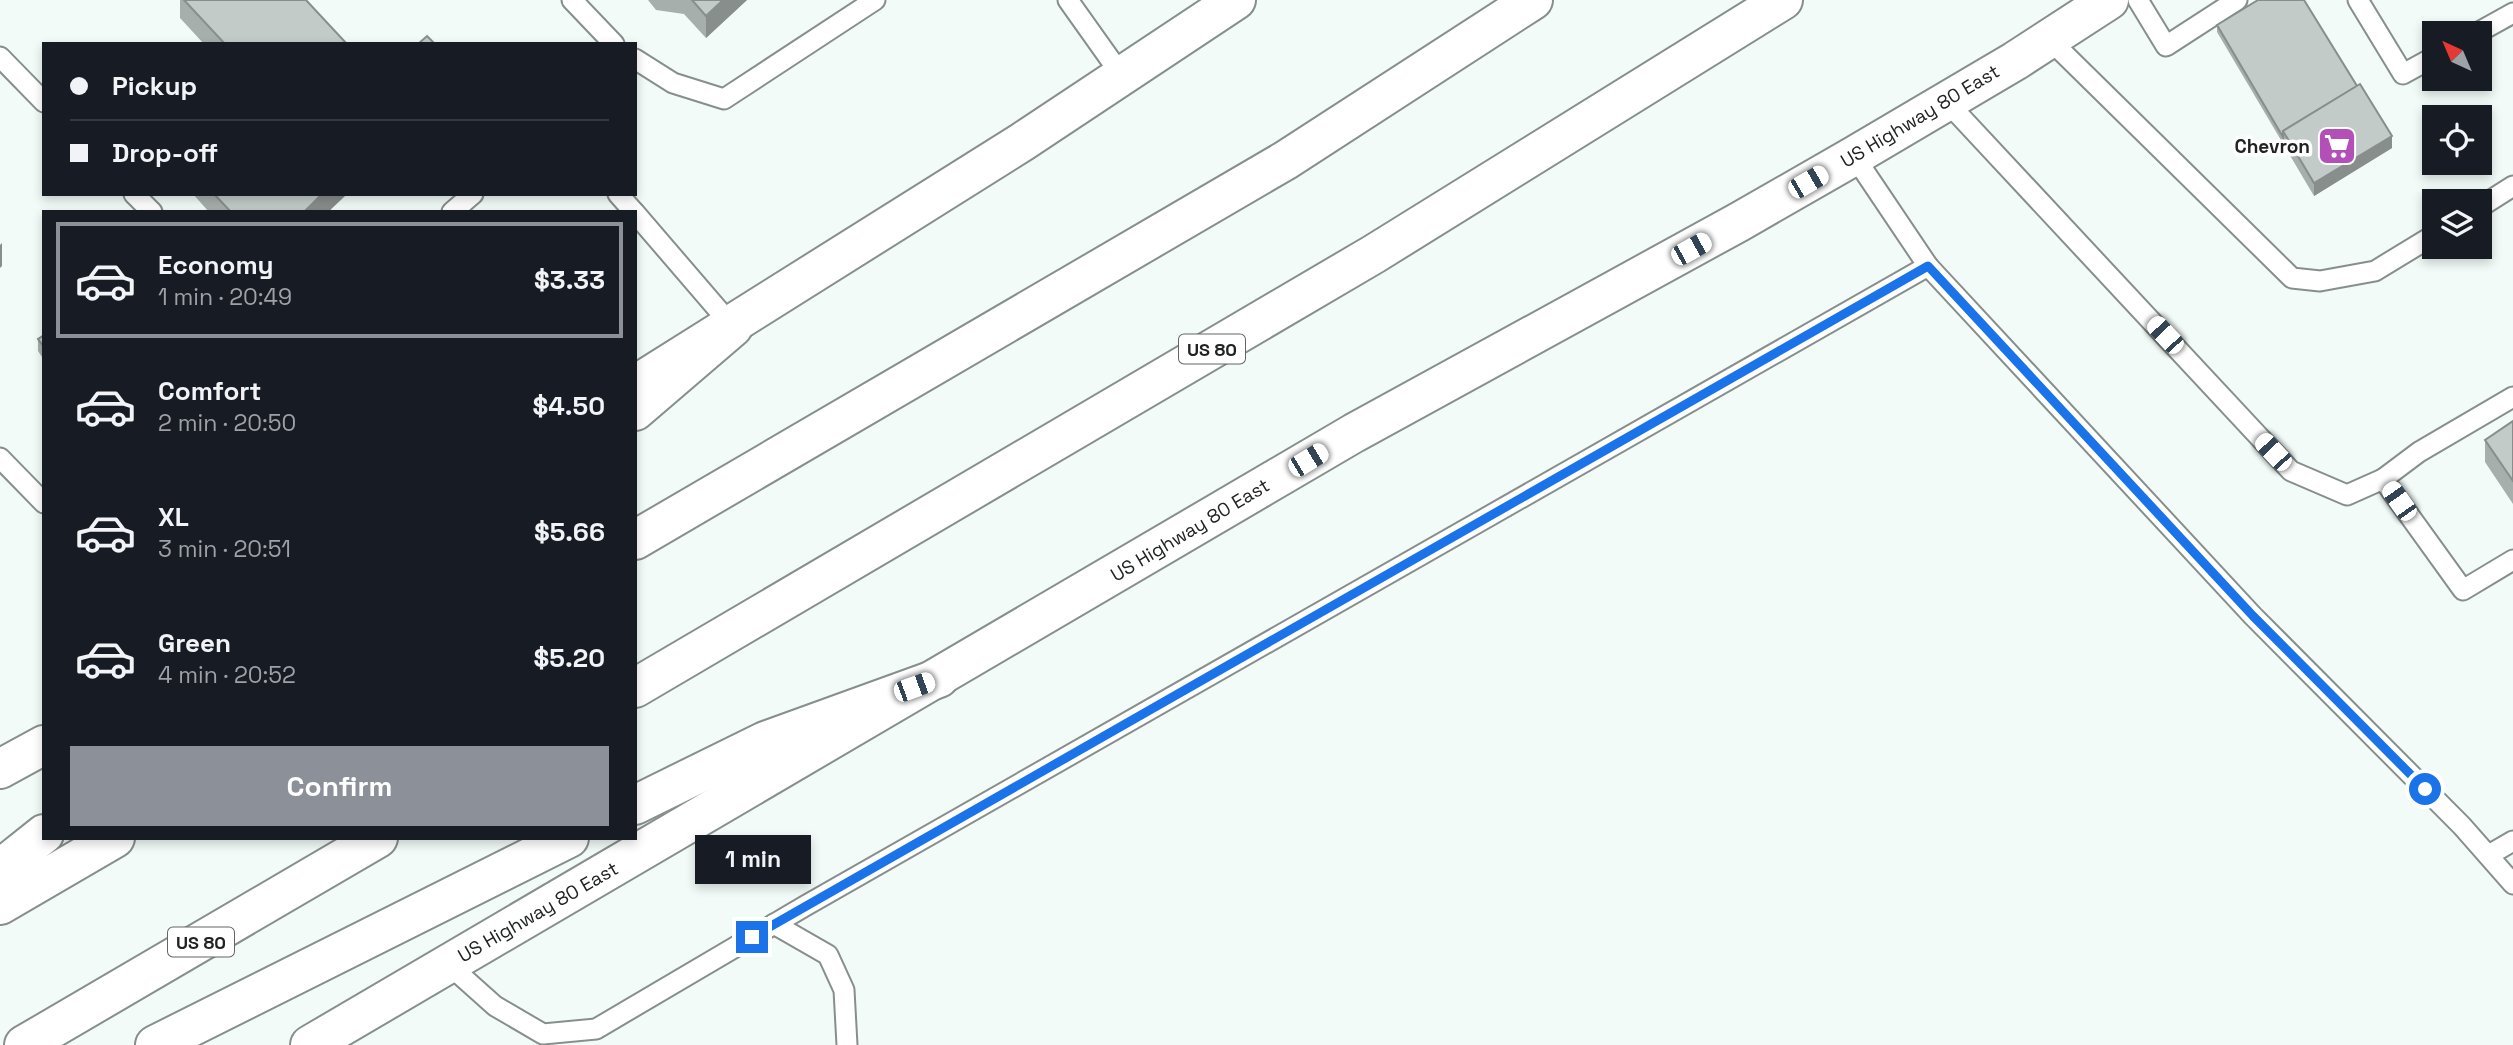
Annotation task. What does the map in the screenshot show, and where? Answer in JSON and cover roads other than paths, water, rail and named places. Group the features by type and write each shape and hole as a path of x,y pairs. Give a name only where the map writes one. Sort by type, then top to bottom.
{"main road":[{"path":"637,384 733,327 1236,0"},
{"path":"637,539 1286,160 1533,0"},
{"name":"US 80","path":"637,687 1374,254 1783,0"},
{"name":"US Highway 80 East","path":"310,1045 1354,433 1854,156 2109,0"},
{"path":"637,409 733,327"},
{"path":"637,804 765,741 939,678"},
{"path":"0,769 42,746"},
{"path":"0,869 42,836"},
{"path":"0,905 112,840"},
{"name":"US 80","path":"24,1045 375,840"},
{"path":"155,1045 565,840"}],"lane":[{"path":"572,0 612,42"},
{"path":"637,60 673,83 724,99 874,0"},
{"path":"1068,0 1122,76"},
{"path":"2138,0 2166,46 2237,0"},
{"path":"2358,0 2403,74 2422,64"},
{"path":"2492,25 2513,13"},
{"path":"2049,39 2292,278 2320,281 2375,271 2422,242"},
{"path":"0,57 42,100"},
{"path":"1946,101 2291,471 2347,495 2383,478 2419,453 2513,397"},
{"path":"1854,156 1928,266 2253,616 2489,855 2513,884"},
{"path":"2492,199 2513,186"},
{"path":"136,196 150,210"},
{"path":"455,210 471,196"},
{"path":"620,196 632,210"},
{"path":"637,215 733,327"},
{"path":"448,964 495,1006 543,1034 596,1029 774,924 1928,266"},
{"path":"0,458 42,501"},
{"path":"2383,478 2463,590 2513,560"},
{"path":"2489,855 2513,841"},
{"path":"774,924 828,955 844,990 848,1045"}],"place":[{"name":"Chevron","path":"2337,146"}]}
